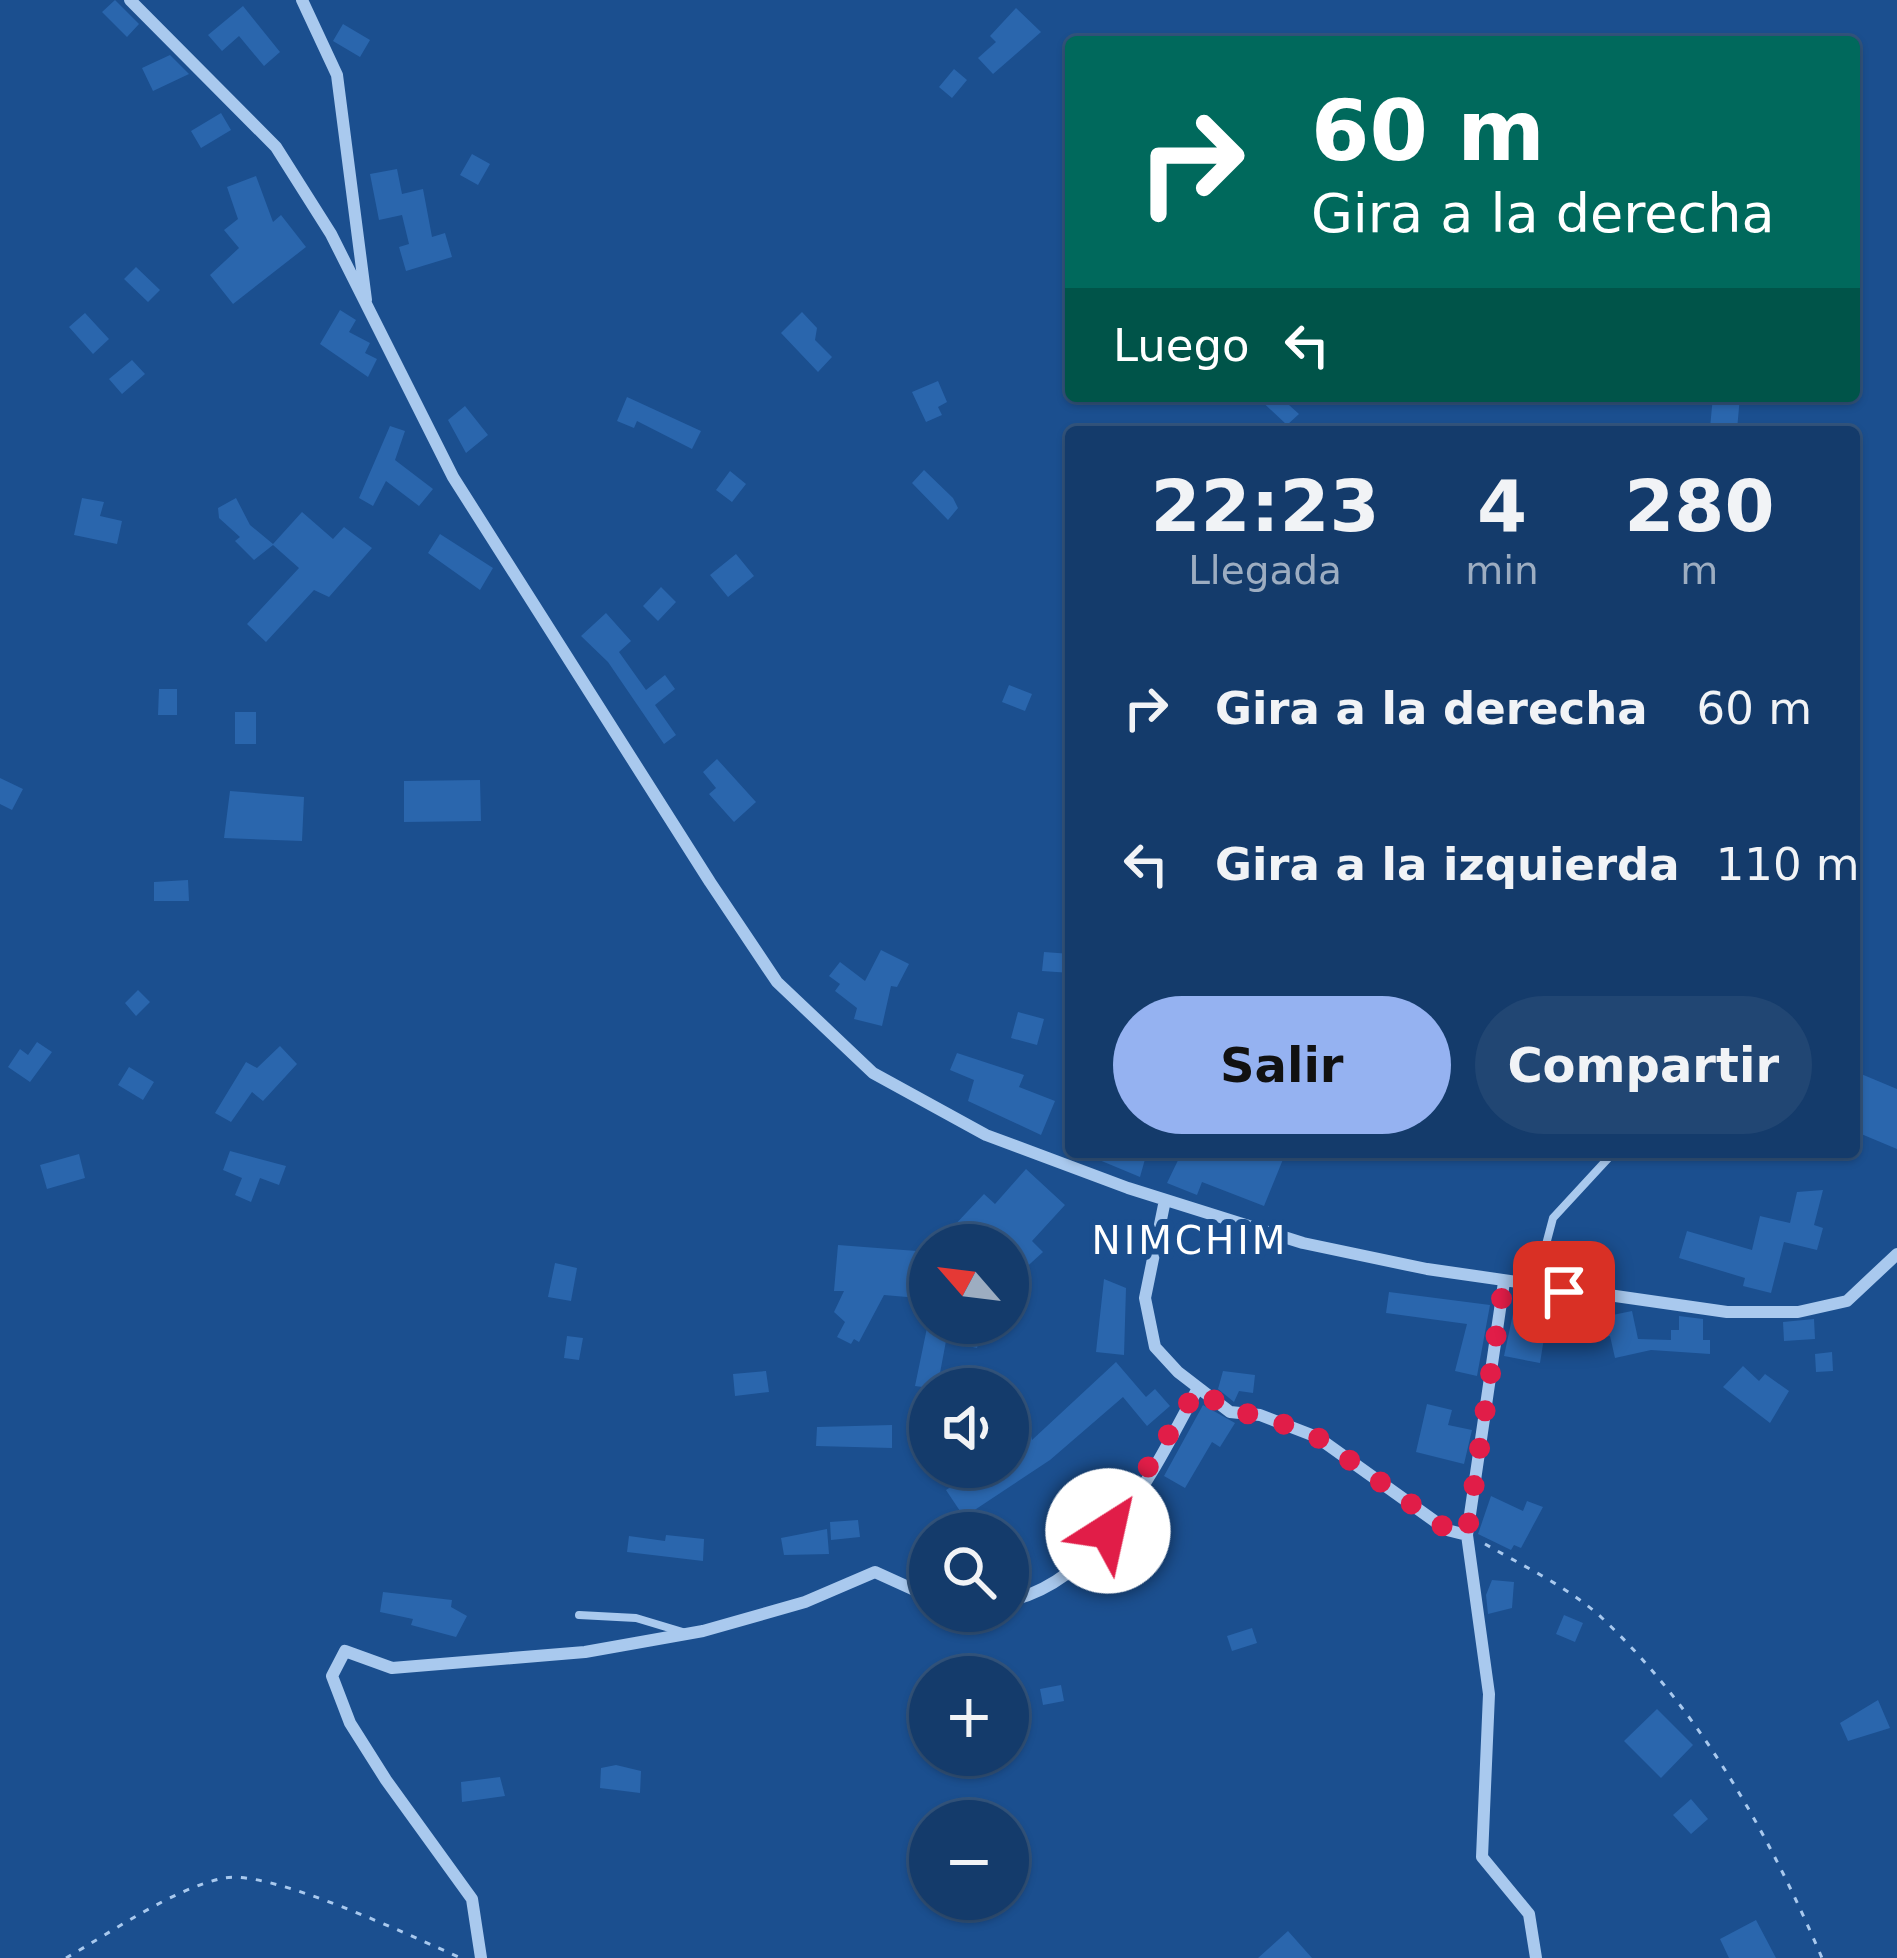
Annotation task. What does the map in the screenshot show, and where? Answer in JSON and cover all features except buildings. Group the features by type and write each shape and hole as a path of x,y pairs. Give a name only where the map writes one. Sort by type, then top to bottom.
{"street":[{"path":"130,0 276,147 331,234 453,477 776,982 873,1072 986,1135 1165,1200 1303,1243 1504,1282 1727,1312 1798,1312 1847,1301 1897,1254"},
{"path":"302,0 337,75 368,313"},
{"path":"1165,1200 1144,1298 1155,1347 1230,1412 1260,1415 1317,1437 1448,1530 1467,1534"},
{"path":"1504,1282 1467,1534 1489,1694 1481,1857 1529,1914 1536,1958"},
{"path":"1029,1591 1081,1567 1144,1479 1198,1388"},
{"path":"481,1958 472,1899 350,1724 332,1676 345,1652 392,1668 478,1664 688,1634 805,1602 875,1572 909,1587"}],"lane":[{"path":"1535,1287 1553,1218 1608,1158"},
{"path":"579,1616 636,1618 688,1634"}],"path":[{"path":"1467,1534 1599,1614 1640,1657 1752,1814 1822,1958"},
{"path":"66,1958 154,1908 226,1877 301,1892 460,1958"}],"district":[{"name":"NIMCHIM","path":"1190,1240"}],"route":[{"path":"1108,1531 1198,1388 1230,1412 1260,1415 1317,1437 1411,1499 1448,1530 1467,1534 1504,1282 1564,1292"}]}
